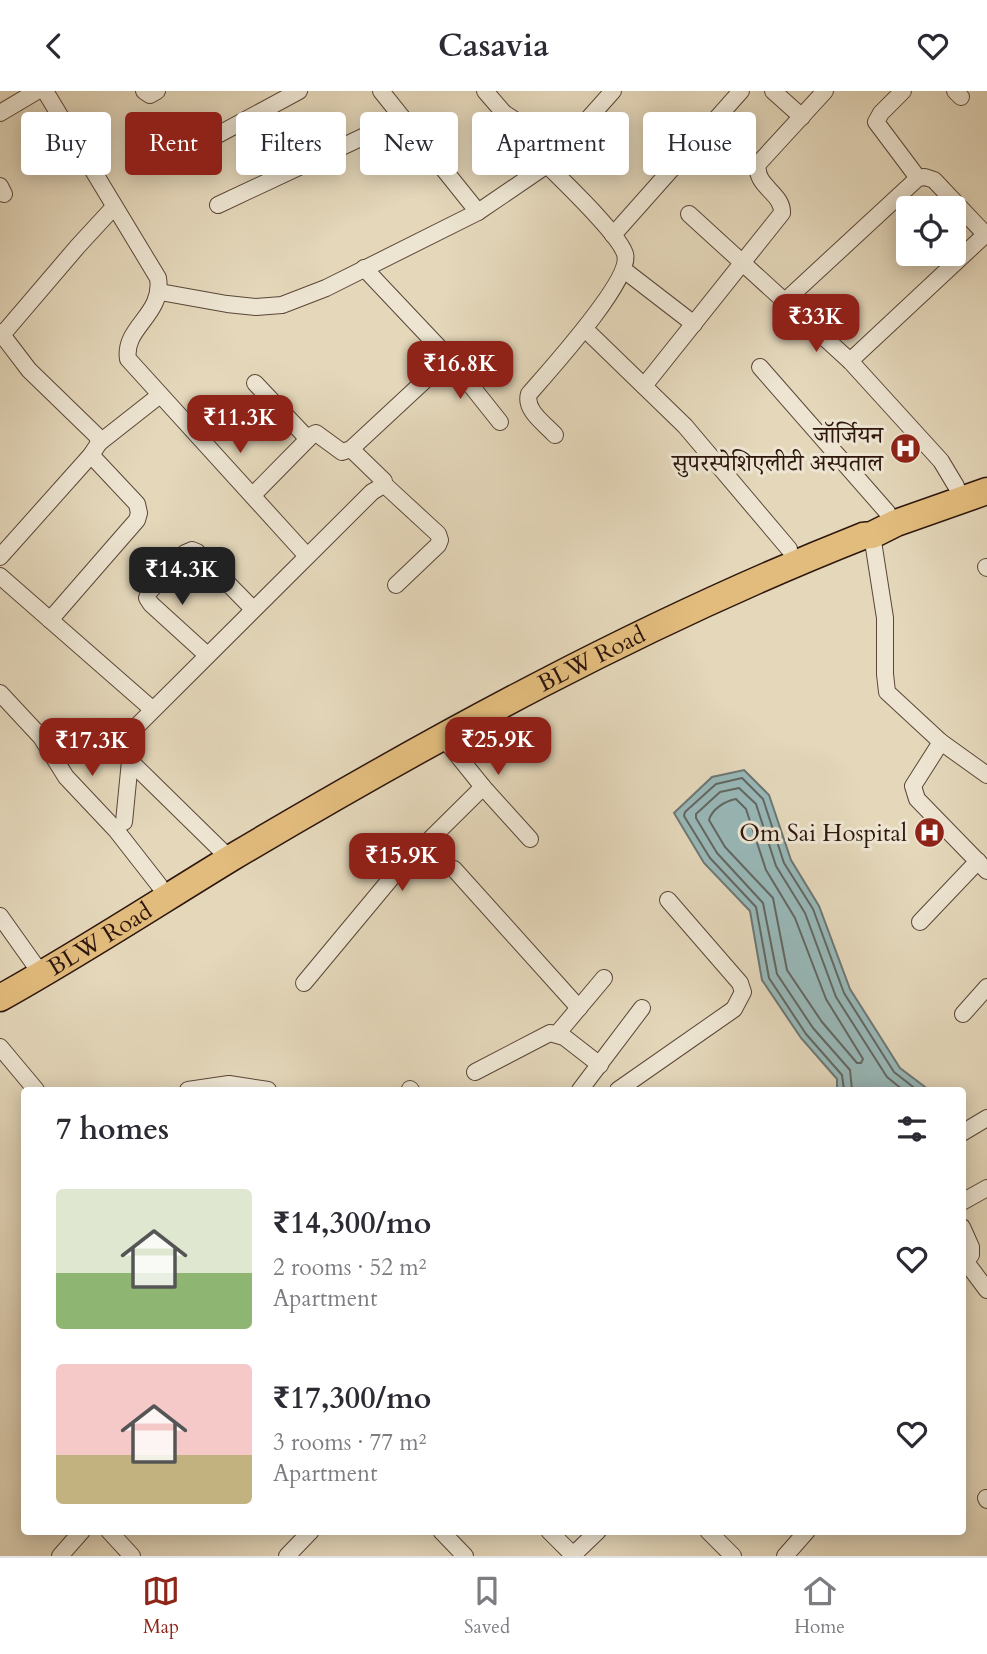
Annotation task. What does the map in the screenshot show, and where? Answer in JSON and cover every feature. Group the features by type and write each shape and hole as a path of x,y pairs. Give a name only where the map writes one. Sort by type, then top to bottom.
{"main road":[{"path":"0,980 37,968 159,885 225,854 320,787 423,730 625,626 887,512 919,507 956,486 987,476"},
{"name":"BLW Road","path":"0,998 37,968 225,854 604,650 741,586 802,549 872,535 919,507 987,491"}],"street":[{"path":"0,113 37,91"},
{"path":"45,91 158,278 160,292 153,310 128,342 128,359 307,556"},
{"path":"144,91 149,95 157,91"},
{"path":"222,133 299,91"},
{"path":"381,91 396,112"},
{"path":"485,91 503,112"},
{"path":"593,112 612,91"},
{"path":"613,235 741,91"},
{"path":"773,91 802,117"},
{"path":"644,386 782,213 779,201 759,179 758,165 825,91"},
{"path":"903,91 881,113 876,122 918,178"},
{"path":"218,205 360,138"},
{"path":"447,175 478,212"},
{"path":"160,292 256,307 282,305 302,299 478,212 532,175"},
{"path":"555,435 529,407 529,394 585,329 624,270 626,255 613,235 556,175"},
{"path":"785,301 918,178 934,180 987,235 850,361"},
{"path":"50,620 137,520 139,513 137,504 95,449 97,436 29,370 1,333 114,207"},
{"path":"689,214 850,361 941,461 956,486"},
{"path":"364,268 449,358 500,422"},
{"path":"624,270 694,324"},
{"path":"585,329 685,426 802,549"},
{"path":"253,495 316,433 342,452 351,449 449,358"},
{"path":"760,367 887,512"},
{"path":"255,383 308,439"},
{"path":"0,557 95,449 160,395"},
{"path":"351,449 384,481"},
{"path":"225,854 130,761 125,752 128,735 372,492 382,486 387,487 438,534 440,540 396,585"},
{"path":"872,535 885,618 887,692 941,742 987,775"},
{"path":"207,655 147,598 149,592 186,553 192,550 197,552 253,609"},
{"path":"0,576 152,709"},
{"path":"0,693 41,737 66,777 116,830 159,885"},
{"path":"442,736 530,839"},
{"path":"920,922 982,866 917,799 914,792 913,786 941,742"},
{"path":"124,822 130,761"},
{"path":"304,983 393,876 483,787"},
{"path":"454,869 579,1008"},
{"path":"622,1087 734,1009 743,992 740,983 668,900"},
{"path":"0,916 37,968"},
{"path":"556,1034 604,978"},
{"path":"963,1014 987,987"},
{"path":"590,1087 600,1065 642,1008"},
{"path":"475,1072 550,1033 564,1037 600,1065"},
{"path":"0,1047 33,1087"},
{"path":"208,1087 229,1084 248,1087"},
{"path":"966,1131 987,1118"},
{"path":"966,1200 987,1188"},
{"path":"966,1236 971,1247 971,1255 966,1261"},
{"path":"966,1265 987,1290"},
{"path":"60,1556 78,1535"},
{"path":"113,1535 132,1556"},
{"path":"287,1556 307,1535"},
{"path":"445,1535 465,1556"},
{"path":"554,1535 573,1555 593,1535"},
{"path":"715,1535 728,1554"},
{"path":"785,1556 803,1535"}],"water":[{"path":"744,770 769,795 791,860 819,906 850,989 900,1068 925,1087 837,1087 837,1079 801,1038 762,980 750,911 704,863 674,813 712,777"}],"place":[{"name":"जाॅर्जियन सुपरस्पेशिएलीटी अस्पताल","path":"906,449"},
{"name":"Om Sai Hospital","path":"930,833"}]}
